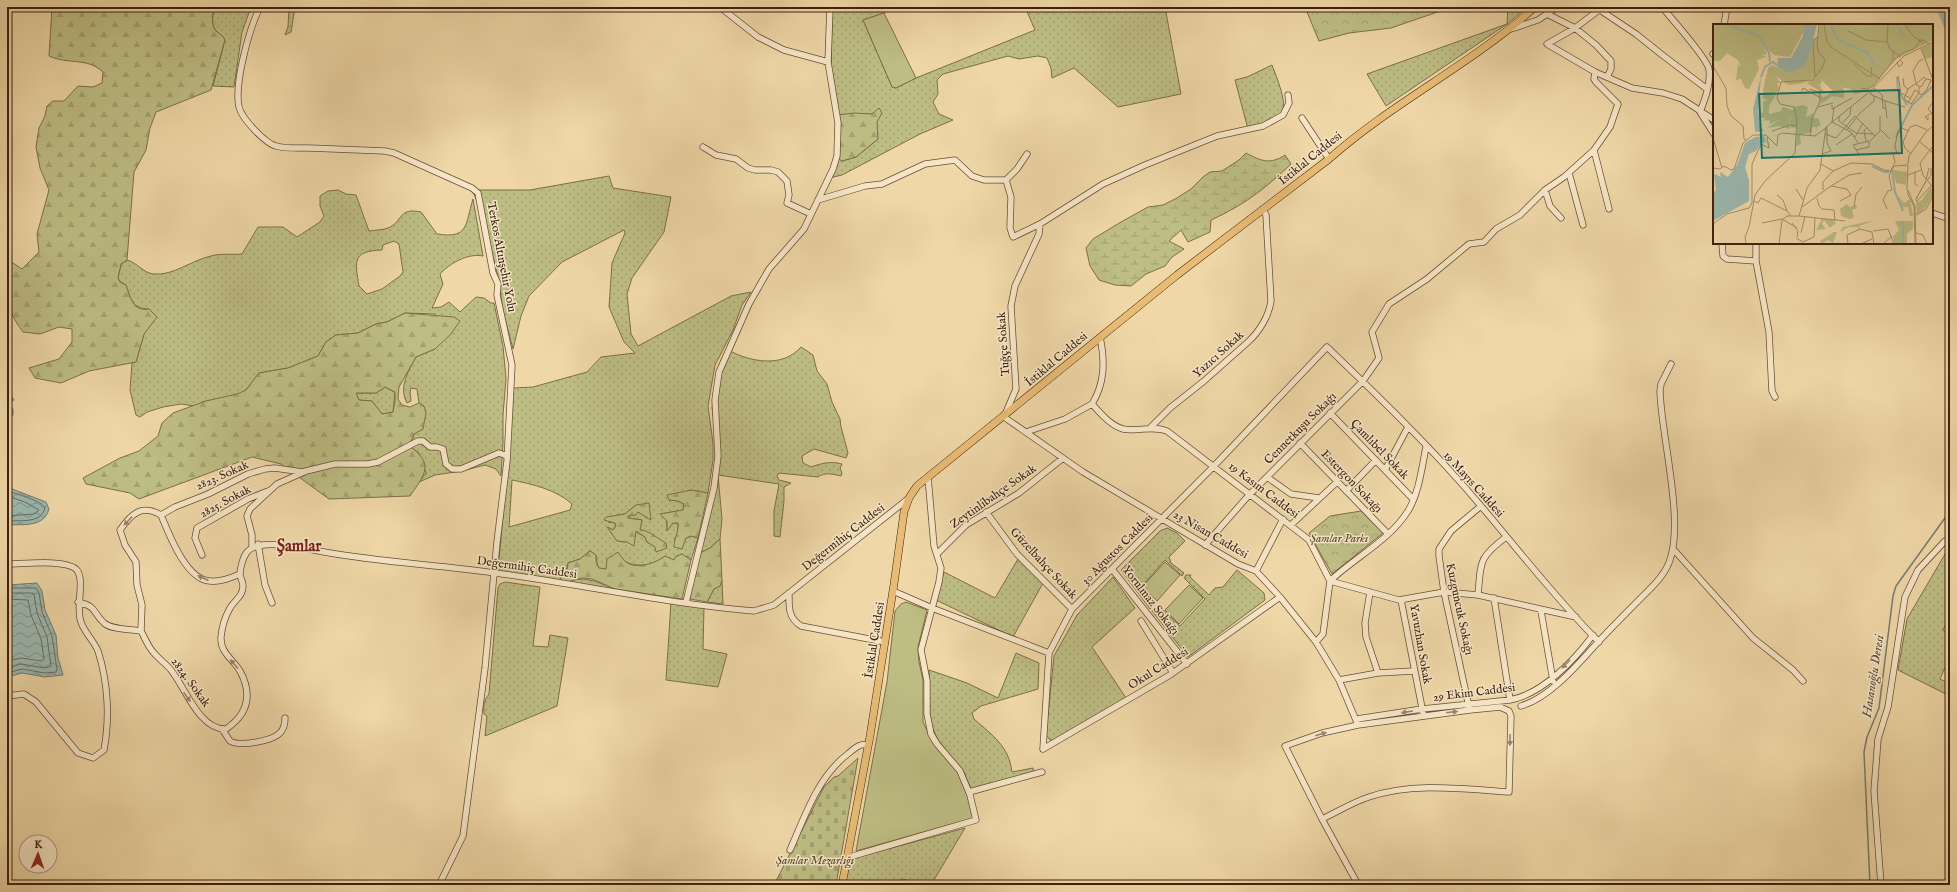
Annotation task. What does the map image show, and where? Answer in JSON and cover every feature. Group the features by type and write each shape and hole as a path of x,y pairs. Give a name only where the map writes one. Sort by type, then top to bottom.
{"main road":[{"name":"İstiklal Caddesi","path":"842,885 868,745 904,512 909,498 917,486 1004,417 1177,275 1329,159 1348,142 1410,96 1511,29 1535,7"}],"street":[{"name":"Terkos Altınşehir Yolu","path":"260,7 256,16 243,63 238,98 240,109 260,135 276,146 385,151 394,153 472,188 478,193 493,273 498,284 497,295 512,365 507,456 485,668 464,836 438,885"},
{"path":"720,7 758,37 784,50 828,62"},
{"path":"686,602 714,488 718,456 715,400 719,372 749,304 769,269 804,229 837,156 838,123 828,62 830,7"},
{"path":"1511,29 1525,26 1557,7"},
{"path":"1662,7 1693,44 1709,68 1707,89 1700,112 1713,132"},
{"path":"1724,24 1727,7"},
{"path":"1707,89 1601,9 1575,28 1547,44 1595,72 1632,88 1663,93 1682,99 1713,119"},
{"path":"1547,14 1575,28 1596,45 1610,61 1611,69 1607,77"},
{"path":"1561,218 1550,206 1545,190 1569,173 1594,150 1610,127 1618,104 1596,82 1594,79 1595,72"},
{"path":"1006,180 1011,197 1010,228 1013,236 1040,224 1103,184 1145,165 1217,136 1263,126 1283,116 1289,104 1288,95"},
{"path":"1302,118 1329,159"},
{"path":"703,147 716,156 736,159 748,168 778,172 787,181 789,195 787,203 811,214"},
{"path":"1594,150 1609,209"},
{"path":"1006,180 1027,154"},
{"path":"818,200 865,186 882,184 925,164 955,160 972,176 984,180 1006,180"},
{"path":"1569,173 1583,225"},
{"name":"Cennetkuşu Sokağı","path":"1205,545 1249,494 1362,381 1379,358 1372,332 1389,304 1427,279 1469,244 1484,242 1496,229 1520,214 1545,190"},
{"name":"Yazıcı Sokak","path":"1150,428 1170,408 1204,381 1255,336 1270,309 1271,301 1266,215 1263,209"},
{"path":"1933,213 1950,219"},
{"name":"Tuğçe Sokak","path":"1004,417 1016,389 1011,306 1015,286 1038,234 1040,224"},
{"path":"1722,244 1723,256 1727,260 1756,261"},
{"path":"1756,244 1756,261 1770,332 1772,391 1776,397"},
{"path":"1026,432 1065,419 1092,404 1097,395 1103,374 1104,361 1100,337"},
{"name":"19 Mayıs Caddesi","path":"1327,347 1408,427 1481,506 1506,537 1599,642"},
{"name":"30 Ağustos Caddesi","path":"1049,653 1072,609 1214,466 1327,347"},
{"path":"1672,364 1661,384 1660,391 1674,514 1674,550 1753,638 1793,670 1803,681"},
{"path":"1016,389 1028,396"},
{"name":"19 Kasım Caddesi","path":"1092,404 1118,427 1130,430 1159,428 1167,431 1309,540 1330,581"},
{"name":"Çamlıbel Sokak","path":"1330,413 1413,499"},
{"name":"23 Nisan Caddesi","path":"1004,417 1063,458 1162,519 1238,564 1256,571 1280,596 1316,642 1339,680 1358,722"},
{"path":"1385,470 1408,427"},
{"name":"2823. Sokak","path":"161,516 175,507 208,494 241,477 264,469 275,468 305,472 335,464 368,464 378,462 418,441 424,441 430,447 437,447 443,450 446,464 452,470 461,469 499,453 507,456"},
{"name":"Estergon Sokağı","path":"1300,443 1388,534"},
{"path":"1316,642 1323,634 1330,581 1388,534 1408,511 1413,499 1426,447"},
{"name":"Zeytinlibahçe Sokak","path":"937,554 966,525 1019,493 1063,458"},
{"path":"1346,491 1376,460"},
{"path":"272,604 265,585 247,516 250,509 277,484 305,472"},
{"path":"1267,476 1291,494 1318,498"},
{"path":"846,858 976,820 969,792 960,772 937,744 931,734 928,724 926,703 927,681 921,650 940,574 940,562 934,546 928,477"},
{"path":"1290,525 1337,482"},
{"name":"2825. Sokak","path":"202,555 195,538 197,528 248,499 268,491"},
{"name":"Değermihiç Caddesi","path":"255,546 294,547 347,556 494,573 754,611 774,605 909,498"},
{"name":"Kuzguncuk Sokağı","path":"1469,707 1444,592 1440,570 1439,549 1451,532 1481,506"},
{"path":"78,602 94,608 104,623 113,628 128,628 141,631 142,604 137,585 136,562 125,545 120,530 129,518 141,511 151,510 161,516 180,555 191,572 208,581 225,580 240,574"},
{"name":"Güzelbahçe Sokak","path":"986,512 1017,554 1072,609"},
{"path":"1256,571 1283,519"},
{"path":"1478,595 1480,568 1485,556 1491,548 1506,537"},
{"path":"1881,885 1874,791 1878,739 1888,707 1905,597 1918,570 1945,541 1950,539"},
{"path":"222,729 226,729 237,722 245,710 248,695 240,671 225,654 221,640 223,624 227,614 240,597 243,586 240,574 246,552 255,546"},
{"name":"29 Ekim Caddesi","path":"1521,706 1535,701 1554,686 1599,642 1656,583 1667,568 1674,550"},
{"path":"7,564 70,565 77,570 80,577 78,602 80,622 97,650 106,693 108,730 104,750 93,758 78,753 36,702 24,694 7,696"},
{"name":"Yorulmaz Sokağı","path":"1112,569 1187,664"},
{"path":"1330,581 1402,600 1444,592 1478,595 1576,617"},
{"path":"893,591 932,608 1049,653"},
{"path":"1370,592 1365,623 1366,636 1378,673"},
{"path":"789,593 789,613 794,621 801,626 885,642"},
{"name":"Okul Caddesi","path":"1049,653 1042,749 1187,664 1280,596"},
{"path":"1494,598 1510,700"},
{"name":"Yavuzhan Sokak","path":"1402,600 1422,712"},
{"path":"1541,610 1554,686"},
{"path":"1141,621 1173,673"},
{"name":"2824. Sokak","path":"141,631 152,651 172,671 190,702 211,725 222,729 230,741 244,745 277,736 283,728 285,718"},
{"name":"29 Ekim Caddesi","path":"1469,707 1500,707 1507,710 1511,716 1509,792 1446,788 1406,790 1368,797 1322,819 1285,746 1358,722 1422,712 1469,707 1510,700 1531,694 1552,679 1593,636"},
{"path":"1339,680 1378,673 1414,671"},
{"path":"790,850 815,794 830,771 858,746 868,745"},
{"path":"969,792 1042,772"},
{"path":"1322,819 1356,881"}],"green space":[{"path":"52,7 215,7 212,19 213,25 216,31 225,40 211,90 156,112 150,128 146,150 134,172 127,260 121,264 118,278 120,282 126,285 131,299 136,306 139,308 149,309 157,317 144,334 136,362 89,371 61,383 35,378 29,368 59,359 72,342 72,329 59,327 40,334 23,332 12,315 7,293 7,266 10,261 22,269 39,252 37,234 49,190 40,168 36,147 39,128 45,116 47,106 53,101 64,101 78,86 93,87 102,83 103,72 97,67 91,64 56,59 49,56"},
{"path":"215,7 251,7 242,32 234,87 213,86 225,40 216,31 213,25 212,19"},
{"path":"289,7 295,7 291,32 285,35 288,27"},
{"path":"830,7 893,7 884,13 863,20 892,87 896,88 916,78 1035,30 1025,7 1165,7 1181,94 1118,107 1074,68 1052,78 1051,68 1047,58 1038,56 1019,59 1008,56 943,74 937,80 938,94 933,102 939,114 953,120 920,134 842,175 829,178 839,159 842,161 856,157 878,139 876,130 877,112 869,114 837,115 831,76 832,15"},
{"path":"1305,7 1452,7 1391,28 1349,33 1319,41"},
{"path":"1508,7 1527,7 1507,24"},
{"path":"884,13 916,78 896,88 892,87 863,20"},
{"path":"1507,24 1386,106 1367,74"},
{"path":"1272,65 1283,99 1283,111 1273,120 1248,129 1235,80 1247,77"},
{"path":"879,108 882,113 877,122 878,139 856,157 842,161 839,159 837,115 854,113 872,114"},
{"path":"1246,153 1266,161 1275,160 1285,155 1291,164 1254,196 1211,220 1210,232 1188,242 1181,230 1169,241 1184,249 1172,257 1165,266 1146,274 1131,286 1115,285 1099,280 1090,266 1086,248 1093,239 1148,207 1163,205 1177,198 1191,189 1210,172 1222,171 1239,160"},
{"path":"609,176 613,188 671,197 664,232 632,278 627,294 631,334 638,346 731,296 751,292 742,305 733,330 715,365 708,406 713,443 713,460 708,493 691,490 669,500 678,501 684,504 683,510 660,514 667,521 667,531 673,523 678,523 678,533 674,541 682,546 686,538 691,536 698,538 691,560 688,556 674,561 665,556 656,562 646,565 636,565 626,562 607,569 598,568 596,555 590,551 580,559 568,563 563,583 577,579 584,579 595,581 615,589 508,577 498,571 508,460 510,398 514,388 533,387 587,372 601,357 635,353 624,342 609,307 612,263 625,233 624,230 562,262 529,296 521,316 513,349 502,307 500,285 482,212 472,190 530,190","holes":["512,480 552,491 572,504 570,510 509,527","636,505 651,520 638,512 628,516 628,518 642,520 639,530 662,550 647,542 645,537 635,531 634,539 627,542 617,541 608,527 613,530 616,526 615,523 608,522 617,515 625,514"]},
{"path":"338,190 346,194 356,195 369,231 388,228 393,225 404,213 414,211 421,212 437,234 455,234 460,232 467,223 473,199 483,256 477,255 465,257 449,266 440,274 443,284 432,308 441,307 449,302 460,312 476,297 484,298 491,303 494,303 503,346 506,379 501,476 496,469 485,465 462,471 435,475 419,482 426,473 419,453 412,448 411,442 424,406 419,403 417,389 411,388 411,401 407,403 404,385 416,357 435,349 435,314 405,313 387,322 376,324 358,333 336,335 326,342 318,356 288,368 259,373 246,390 237,395 206,401 195,406 181,404 163,407 147,412 140,417 136,415 130,390 132,363 136,362 144,334 156,317 149,309 139,307 133,303 126,285 120,282 118,278 121,264 127,260 150,273 168,273 211,256 222,254 242,254 258,227 283,227 297,237 320,222 324,216 320,206 320,196 328,191","holes":["394,241 399,244 403,272 400,276 382,289 367,294 359,286 357,264 360,255 372,251 382,250 383,245"]},
{"path":"405,313 454,317 460,321 451,334 435,349 416,357 399,387 398,399 402,405 410,407 419,403 424,406 426,413 423,429 414,434 411,442 412,448 419,454 425,466 419,483 410,496 329,499 281,464 252,457 139,499 130,493 86,484 83,478 120,458 139,451 158,436 162,423 173,413 206,401 237,394 246,390 259,373 288,368 318,356 326,342 336,335 358,333 376,324 387,322","holes":["385,387 395,392 393,412 382,414 372,401 359,400 356,393 376,393"]},
{"path":"801,347 813,355 817,371 827,384 832,402 840,419 848,453 846,458 814,449 802,456 803,463 811,467 826,463 842,464 840,468 842,473 841,476 826,474 818,477 779,473 777,476 779,480 791,483 784,487 780,537 774,536 774,511 779,484 718,475 722,519 720,539 710,548 698,554 714,490 716,437 712,408 715,383 730,351 747,358 767,361 785,358 794,354"},
{"path":"385,387 395,392 393,412 382,414 372,401 359,400 356,393 376,393"},
{"path":"691,490 708,493 698,538 691,536 686,538 682,549 674,547 678,523 673,523 667,531 667,521 660,514 683,510 684,504 678,501 669,500 667,495"},
{"path":"649,503 651,520 638,512 636,515 628,516 628,518 642,520 640,530 650,533 666,543 667,548 656,552 655,547 647,542 645,537 636,531 634,546 627,542 617,541 607,527 613,530 616,526 615,523 604,520 606,517 625,514 636,505"},
{"name":"Şamlar Parkı","path":"1361,511 1383,533 1332,574 1309,533 1330,516"},
{"path":"1167,528 1177,533 1185,541 1169,557 1171,563 1184,573 1182,576 1165,560 1141,587 1156,603 1150,609 1121,570 1160,531"},
{"path":"720,539 722,580 720,586 714,589 707,602 690,599 698,554 710,548"},
{"path":"1948,549 1950,551 1950,615 1943,630 1950,634 1950,656 1940,679 1950,684 1950,696 1898,670 1907,619"},
{"path":"590,551 596,555 596,562 599,568 606,569 607,559 618,552 625,561 635,565 646,565 665,556 674,560 676,556 682,554 691,560 682,599 615,589 592,579 582,578 563,583 560,577 567,573 568,563 580,559"},
{"path":"1018,559 1043,583 1013,637 936,600 944,572 995,598"},
{"path":"1165,562 1180,575 1157,601 1142,587"},
{"path":"1237,570 1264,593 1265,600 1188,657 1152,611 1158,605 1180,626 1205,599 1184,578 1186,575 1191,575 1190,577 1209,595 1215,588 1223,587"},
{"path":"1113,577 1135,608 1092,647 1126,698 1053,740 1050,740 1046,735 1054,656 1077,615"},
{"path":"722,580 723,604 707,602 714,589 720,586"},
{"path":"505,582 540,587 533,646 548,647 550,635 568,638 557,706 485,736 487,716 484,714 484,706 489,694 498,588 500,584"},
{"path":"1189,585 1203,598 1179,624 1165,610"},
{"path":"671,602 704,608 703,649 727,654 718,687 666,680"},
{"path":"906,602 927,610 918,647 919,662 923,680 923,722 933,743 957,771 969,799 973,818 856,851 887,682 895,611 901,604"},
{"path":"1016,653 1039,663 1038,689 981,706 972,713 974,719 999,742 1007,755 1012,772 1033,768 1034,776 973,794 964,772 938,740 930,722 929,670 967,683 998,698"},
{"name":"Şamlar Mezarlığı","path":"858,758 836,885 774,885 824,787"},
{"path":"965,828 931,885 901,879 894,885 844,885 848,860"}],"water":[{"path":"1038,7 1057,7 1055,10 1048,12"},
{"path":"7,389 14,400 9,404 13,409 13,415 7,420"},
{"path":"7,487 46,502 49,509 43,519 26,525 7,525"},
{"path":"37,583 42,591 45,610 56,635 58,658 63,675 45,677 22,673 7,677 7,585"}],"waterway":[{"path":"1939,7 1950,35"},
{"name":"Hasanoğlu Deresi","path":"1870,885 1864,752 1867,737 1879,708 1893,596 1896,586 1950,511"}],"district":[{"name":"Şamlar","path":"299,545"}]}
